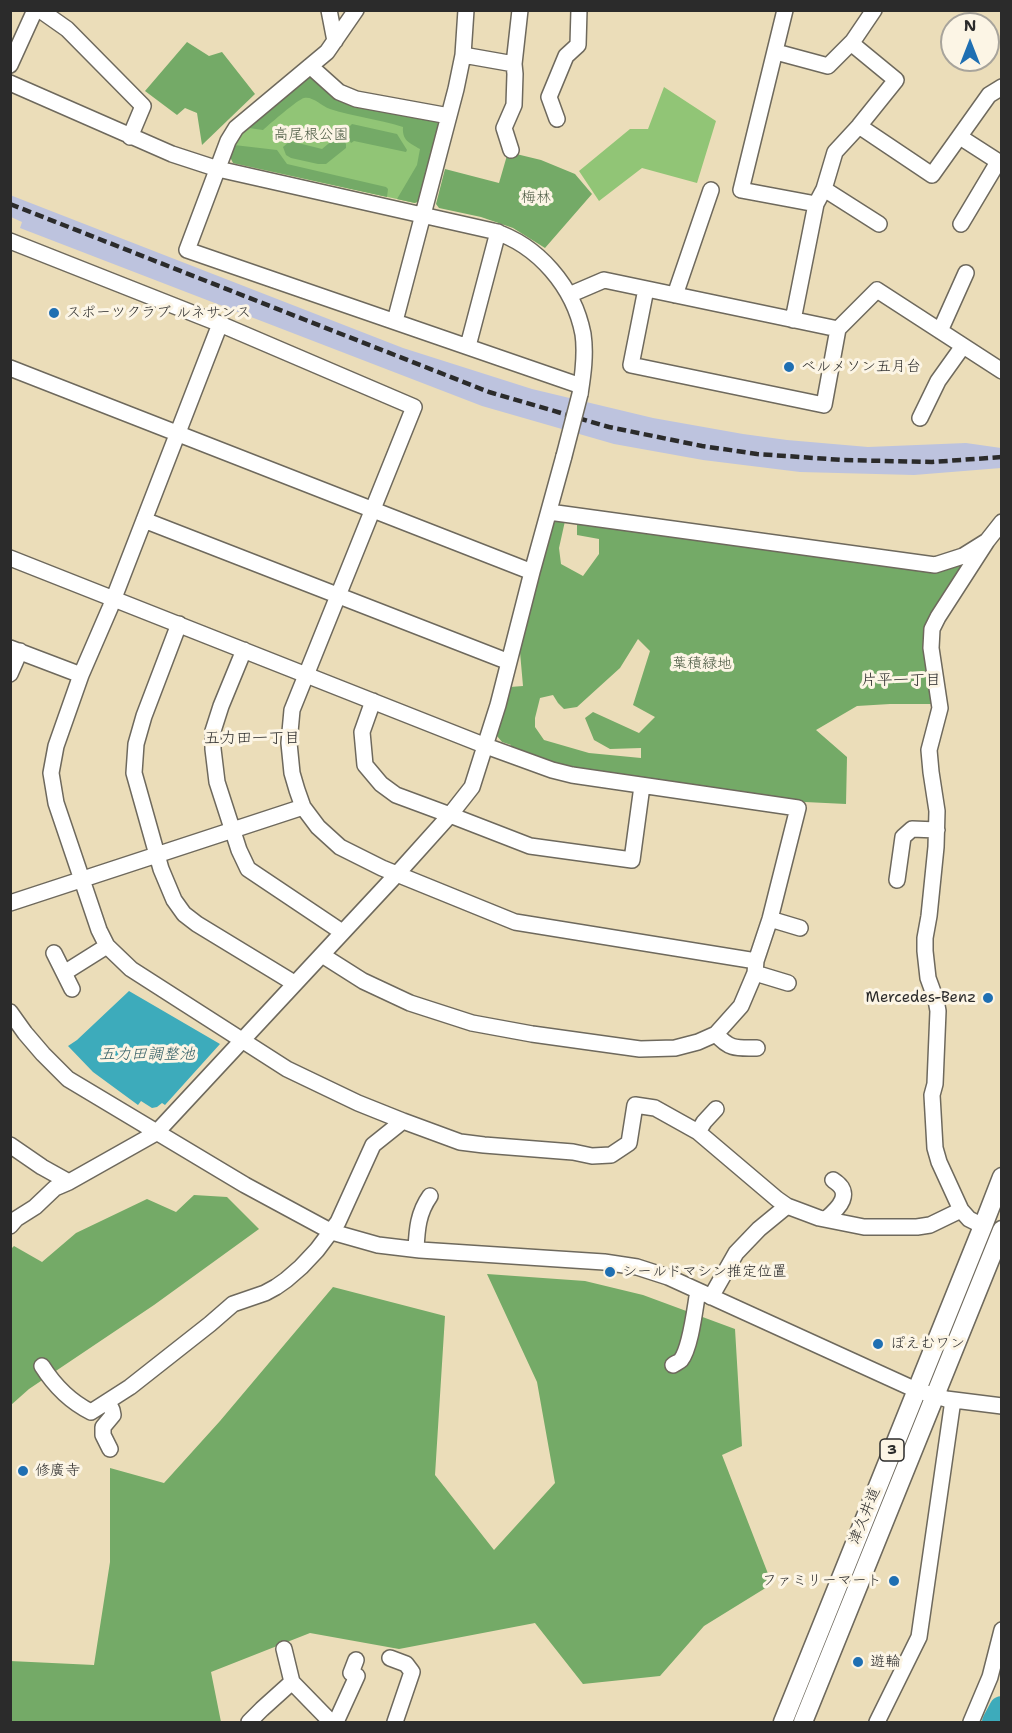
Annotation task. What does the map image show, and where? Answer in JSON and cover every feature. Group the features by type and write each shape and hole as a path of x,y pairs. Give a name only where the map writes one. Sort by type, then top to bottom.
{"main road":[{"name":"津久井道","path":"783,1722 1002,1177"},
{"name":"津久井道","path":"803,1722 1002,1230"}],"street":[{"path":"10,65 35,10"},
{"path":"40,10 67,28 143,106 130,137"},
{"path":"329,10 335,41"},
{"path":"356,10 327,52 236,128 228,141 187,250 468,346 580,390"},
{"path":"395,321 463,55 466,10"},
{"path":"511,150 504,128 514,105 514,64 520,10"},
{"path":"557,120 549,97 566,56 578,45 579,10"},
{"path":"785,10 741,190 816,204"},
{"path":"776,52 828,66 851,44 874,10"},
{"path":"793,320 816,204 824,189 835,152 896,80 851,44"},
{"path":"463,55 514,64"},
{"path":"310,66 339,92 356,99 449,116"},
{"path":"10,83 130,137 218,169 423,214 498,232 514,239 535,253 553,271 569,295 578,313 584,350 580,390 564,456 486,746 472,787 397,874 156,1133 55,1188 35,1207 15,1219 10,1226"},
{"path":"859,126 932,175 989,95 1002,87"},
{"path":"960,137 1000,163 961,224"},
{"path":"824,189 879,224"},
{"path":"675,295 711,190"},
{"path":"468,346 498,232"},
{"path":"10,241 220,324 414,407 292,710 289,743 292,773 303,807 318,828 340,847 382,868 515,922 756,967 788,983"},
{"path":"940,331 966,273"},
{"path":"569,295 604,280 838,329"},
{"path":"646,289 631,365 824,405 838,329 877,290 1002,371"},
{"path":"220,324 114,598 81,675 56,746 51,773 56,803 99,930 107,946 131,969 287,1069 313,1083 402,1121 460,1142 573,1152 592,1156 611,1155 629,1143 635,1105 655,1108 698,1132 787,1206 826,1219 864,1227 917,1227 930,1225 961,1210"},
{"path":"920,418 938,381 963,346"},
{"path":"10,368 532,572"},
{"path":"549,512 935,565 963,556 987,541"},
{"path":"144,520 509,662"},
{"path":"983,1226 969,1219 961,1210 935,1148 932,1112 938,1011 926,966 925,938 937,830 937,811 929,750 939,708 931,648 932,629 938,617 987,541 1002,522"},
{"path":"10,558 552,770 642,786 798,808 770,919 756,967 741,1006 716,1034 698,1042 675,1048 651,1050 610,1046 471,1023 410,1003 363,981 322,955"},
{"path":"179,624 136,744 134,773 160,869 174,900 184,914 294,983"},
{"path":"10,674 15,650 81,675"},
{"path":"244,650 213,730 217,782 239,850 248,869 342,932"},
{"path":"374,701 362,732 365,765 381,784 396,795 531,846 632,860 642,786"},
{"path":"10,903 303,807"},
{"path":"897,880 903,837 912,829 937,830"},
{"path":"770,919 800,928"},
{"path":"64,973 107,946"},
{"path":"54,953 72,989"},
{"path":"10,1012 43,1054 68,1079 245,1185 332,1232 378,1245 615,1263 637,1267 668,1277 916,1390 953,1400 1002,1406"},
{"path":"716,1034 725,1044 733,1048 757,1048"},
{"path":"698,1132 716,1109"},
{"path":"42,1366 51,1381 81,1407 91,1412 108,1402 193,1338 233,1304 265,1293 286,1280 332,1232 373,1145 402,1121"},
{"path":"10,1145 69,1182"},
{"path":"826,1219 839,1207 843,1198 841,1186 833,1180"},
{"path":"417,1249 419,1216 430,1196"},
{"path":"673,1365 681,1359 704,1294 736,1253 759,1229 787,1206"},
{"path":"877,1722 919,1637 953,1400"},
{"path":"108,1402 113,1415 103,1427 103,1435 110,1449"},
{"path":"971,1722 990,1677 1002,1630"},
{"path":"284,1649 292,1682 333,1722 357,1676 351,1673 356,1660"},
{"path":"390,1658 406,1665 412,1672 395,1722"},
{"path":"249,1722 292,1682"}],"shaded area":[{"path":"10,195 403,348 532,389 653,418 787,440 868,447 966,443 1001,448 1001,468 914,475 800,472 703,460 614,444 482,406 20,228 22,222 11,217"}],"green space":[{"path":"187,42 209,56 222,52 255,94 202,145 197,113 185,108 177,115 145,91"},
{"path":"306,78 312,78 335,98 346,103 436,121 440,126 420,201 415,203 397,199 417,165 420,149 405,138 403,127 330,109 314,100 304,98 263,130 249,128 248,126"},
{"name":"高尾根公園","path":"312,78 335,98 346,103 436,121 415,203 233,163 234,143 242,132"},
{"path":"664,87 716,121 697,183 642,168 599,201 579,171 630,129 648,129"},
{"path":"352,124 397,134 407,150 406,152 354,141 351,143 344,132"},
{"path":"340,134 346,148 326,164 291,158 286,155 283,147 290,141 322,149"},
{"path":"234,145 277,150 287,164 386,187 387,197 233,163 230,157"},
{"name":"梅林","path":"508,152 541,160 575,174 592,194 545,248 513,228 481,217 439,208 436,204 445,169 499,183"},
{"name":"葉積緑地","path":"559,520 565,521 559,548 561,564 583,576 599,554 599,539 577,535 577,523 963,564 966,568 933,615 933,704 857,706 816,730 847,757 846,804 805,802 572,768 510,747 511,745 502,742 497,736 510,687 523,686 520,652 552,524","holes":["638,639 650,651 633,705 655,717 639,733 593,712 585,718 594,740 610,749 641,748 641,758 589,753 544,740 535,727 540,698 553,695 564,709 577,707 620,668"]},
{"path":"194,1195 227,1197 259,1229 154,1305 29,1389 11,1405 10,1250 14,1246 42,1262 76,1233 147,1199 176,1212"},
{"path":"487,1274 585,1281 643,1295 735,1329 742,1446 722,1455 772,1584 704,1626 660,1676 583,1684 535,1623 399,1649 310,1633 211,1672 221,1722 11,1722 10,1661 94,1665 110,1562 110,1468 164,1483 220,1421 333,1287 445,1316 435,1475 494,1550 555,1483 537,1382"}],"water":[{"name":"五力田調整池","path":"129,991 220,1044 165,1105 162,1103 152,1108 141,1101 138,1105 93,1072 68,1046"}],"waterway":[{"path":"995,1722 1002,1709"}],"railway":[{"path":"10,204 489,392 609,427 702,446 757,454 843,460 932,462 1002,457"}],"place":[{"name":"スポーツクラブ ルネサンス","path":"54,313"},
{"name":"ベルメソン五月台","path":"789,367"},
{"name":"Mercedes-Benz","path":"988,998"},
{"name":"シールドマシン推定位置","path":"610,1272"},
{"name":"ぽえむワン","path":"878,1344"},
{"name":"修廣寺","path":"23,1471"},
{"name":"ファミリーマート","path":"894,1581"},
{"name":"遊輪","path":"858,1662"}],"district":[{"name":"片平一丁目","path":"901,681"},
{"name":"五力田一丁目","path":"252,739"}]}
